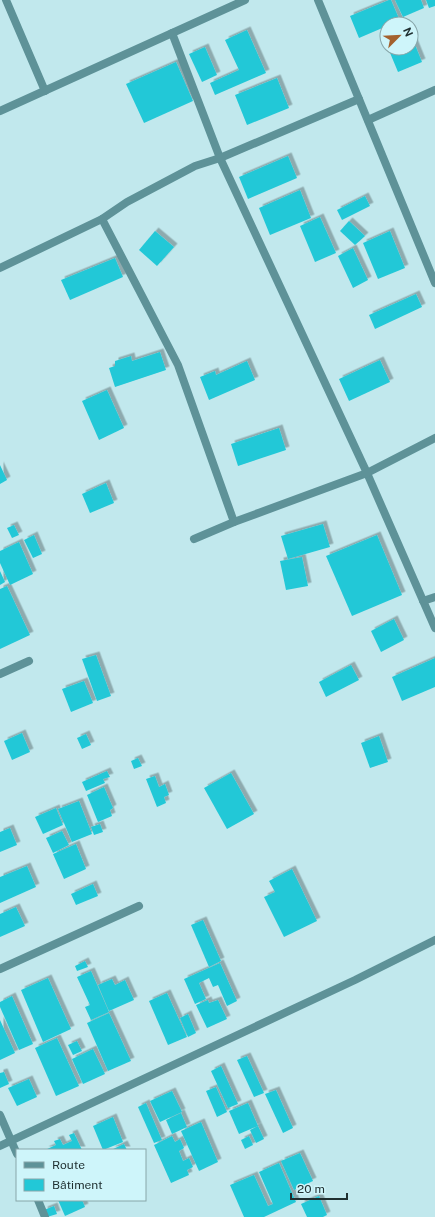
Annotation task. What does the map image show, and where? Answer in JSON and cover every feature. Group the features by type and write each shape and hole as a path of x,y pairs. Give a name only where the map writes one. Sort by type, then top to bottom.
{"street":[{"path":"6,0 44,90"},
{"path":"0,110 245,0"},
{"path":"318,0 435,283"},
{"path":"172,33 220,158 368,473 435,628"},
{"path":"368,120 435,90"},
{"path":"0,268 102,219 127,202 195,166 220,158 359,99"},
{"path":"102,219 178,365 234,522"},
{"path":"194,539 234,522 368,473 435,438"},
{"path":"424,601 435,596"},
{"path":"0,674 29,661"},
{"path":"0,968 138,906"},
{"path":"0,1146 355,980 435,940"},
{"path":"0,1115 16,1152"},
{"path":"38,1201 45,1217"}],"building":[{"path":"391,0 398,16 379,16 379,29 359,38 350,16"},
{"path":"395,0 421,0 424,8 403,16"},
{"path":"426,0 435,0 435,6 429,8"},
{"path":"247,30 266,73 215,95 210,83 239,70 225,40"},
{"path":"205,47 217,75 202,82 189,54"},
{"path":"419,55 422,62 398,72 391,56 419,56"},
{"path":"176,62 193,101 144,123 126,84"},
{"path":"277,78 289,108 247,125 235,95"},
{"path":"288,156 297,178 248,199 239,177"},
{"path":"300,190 311,218 270,235 259,208"},
{"path":"365,196 370,206 342,220 337,210"},
{"path":"320,217 336,253 315,262 300,226"},
{"path":"349,221 365,236 355,245 340,231"},
{"path":"155,231 174,247 157,266 139,250"},
{"path":"390,231 405,268 378,279 363,243"},
{"path":"353,248 368,280 353,288 338,256"},
{"path":"115,258 123,277 70,300 61,280"},
{"path":"416,294 422,307 375,329 369,315"},
{"path":"160,352 166,370 115,387 109,368 115,366 115,361 131,356 132,361"},
{"path":"380,360 390,382 349,401 339,379"},
{"path":"247,361 255,380 209,400 200,377 215,371 216,375"},
{"path":"107,390 124,428 99,440 82,401"},
{"path":"279,428 286,450 238,466 231,444"},
{"path":"0,465 7,480 0,484"},
{"path":"106,483 114,503 90,513 82,494"},
{"path":"323,524 330,547 288,559 281,536"},
{"path":"14,525 19,535 12,538 7,528"},
{"path":"34,535 42,554 33,558 24,540"},
{"path":"377,535 402,595 352,616 326,556"},
{"path":"19,542 33,574 10,585 0,563 0,551"},
{"path":"302,557 308,586 286,590 280,561"},
{"path":"0,571 5,582 0,585"},
{"path":"7,586 30,635 0,649 0,589"},
{"path":"394,619 404,640 381,652 371,631"},
{"path":"96,655 111,696 97,701 82,659"},
{"path":"435,658 435,687 402,701 392,677"},
{"path":"351,665 359,680 326,697 319,682"},
{"path":"84,681 93,703 71,712 62,689"},
{"path":"22,733 30,752 12,760 4,741"},
{"path":"86,734 91,745 82,749 77,738"},
{"path":"379,736 388,762 370,768 361,743"},
{"path":"138,758 142,766 134,769 131,761"},
{"path":"107,771 110,777 103,779 105,783 86,791 82,782"},
{"path":"231,773 254,814 227,829 204,788"},
{"path":"155,776 159,787 165,784 169,795 164,797 166,803 157,807 146,779"},
{"path":"104,787 113,808 110,810 112,816 98,822 87,795"},
{"path":"79,801 92,834 72,842 58,809"},
{"path":"56,808 63,825 43,834 35,817"},
{"path":"100,824 103,832 94,835 91,827"},
{"path":"10,828 17,845 0,852 0,832"},
{"path":"62,831 69,845 53,853 46,838"},
{"path":"76,844 86,869 64,879 53,854"},
{"path":"27,866 36,887 0,903 0,877"},
{"path":"292,869 317,921 284,937 264,897 275,892 269,881"},
{"path":"93,884 98,896 76,905 71,894"},
{"path":"16,907 25,926 0,937 0,914"},
{"path":"203,920 221,961 209,967 191,925"},
{"path":"85,961 88,967 77,971 75,966"},
{"path":"220,963 237,1001 227,1006 218,985 213,987 209,978 199,983 206,999 195,1004 184,979"},
{"path":"91,971 109,1012 91,1020 85,1007 90,1005 77,977"},
{"path":"48,978 71,1029 43,1042 21,990"},
{"path":"112,979 115,985 125,980 134,1000 109,1011 98,985"},
{"path":"167,993 187,1037 168,1045 149,1001"},
{"path":"12,996 33,1044 19,1050 0,1007 0,1002"},
{"path":"208,1000 209,1003 218,1000 227,1019 207,1028 196,1005"},
{"path":"109,1013 131,1061 108,1071 87,1023"},
{"path":"188,1014 196,1033 188,1037 180,1018"},
{"path":"0,1020 15,1053 0,1060"},
{"path":"57,1038 79,1086 56,1096 35,1048"},
{"path":"77,1041 82,1051 73,1055 68,1045"},
{"path":"93,1049 105,1074 83,1084 72,1059"},
{"path":"247,1056 264,1093 254,1097 237,1060"},
{"path":"221,1066 238,1104 228,1108 211,1071"},
{"path":"4,1072 9,1084 0,1088 0,1073"},
{"path":"29,1079 37,1097 17,1106 8,1088"},
{"path":"216,1087 227,1112 217,1117 206,1091"},
{"path":"276,1090 293,1128 283,1133 265,1094"},
{"path":"172,1091 182,1112 160,1122 150,1101"},
{"path":"146,1103 162,1140 154,1143 138,1107"},
{"path":"248,1103 258,1126 239,1134 229,1111"},
{"path":"181,1113 187,1127 172,1134 166,1120"},
{"path":"113,1117 123,1142 103,1149 93,1126"},
{"path":"201,1122 218,1162 199,1171 181,1131"},
{"path":"258,1126 264,1139 256,1143 250,1130"},
{"path":"74,1133 82,1149 47,1149 56,1145 54,1141 60,1139 63,1145 72,1141 69,1135"},
{"path":"172,1136 175,1142 180,1139 184,1148 179,1151 183,1161 189,1158 193,1167 187,1170 189,1175 171,1183 154,1145"},
{"path":"249,1136 253,1145 245,1149 241,1140"},
{"path":"124,1144 126,1149 113,1149"},
{"path":"300,1153 313,1181 294,1190 281,1161"},
{"path":"279,1163 296,1202 264,1217 244,1217 230,1185 254,1175 268,1206 273,1204 259,1172"},
{"path":"319,1196 327,1215 323,1217 307,1217 301,1204"},
{"path":"58,1201 82,1201 85,1207 65,1216"},
{"path":"54,1206 57,1214 47,1217 44,1210"}]}
